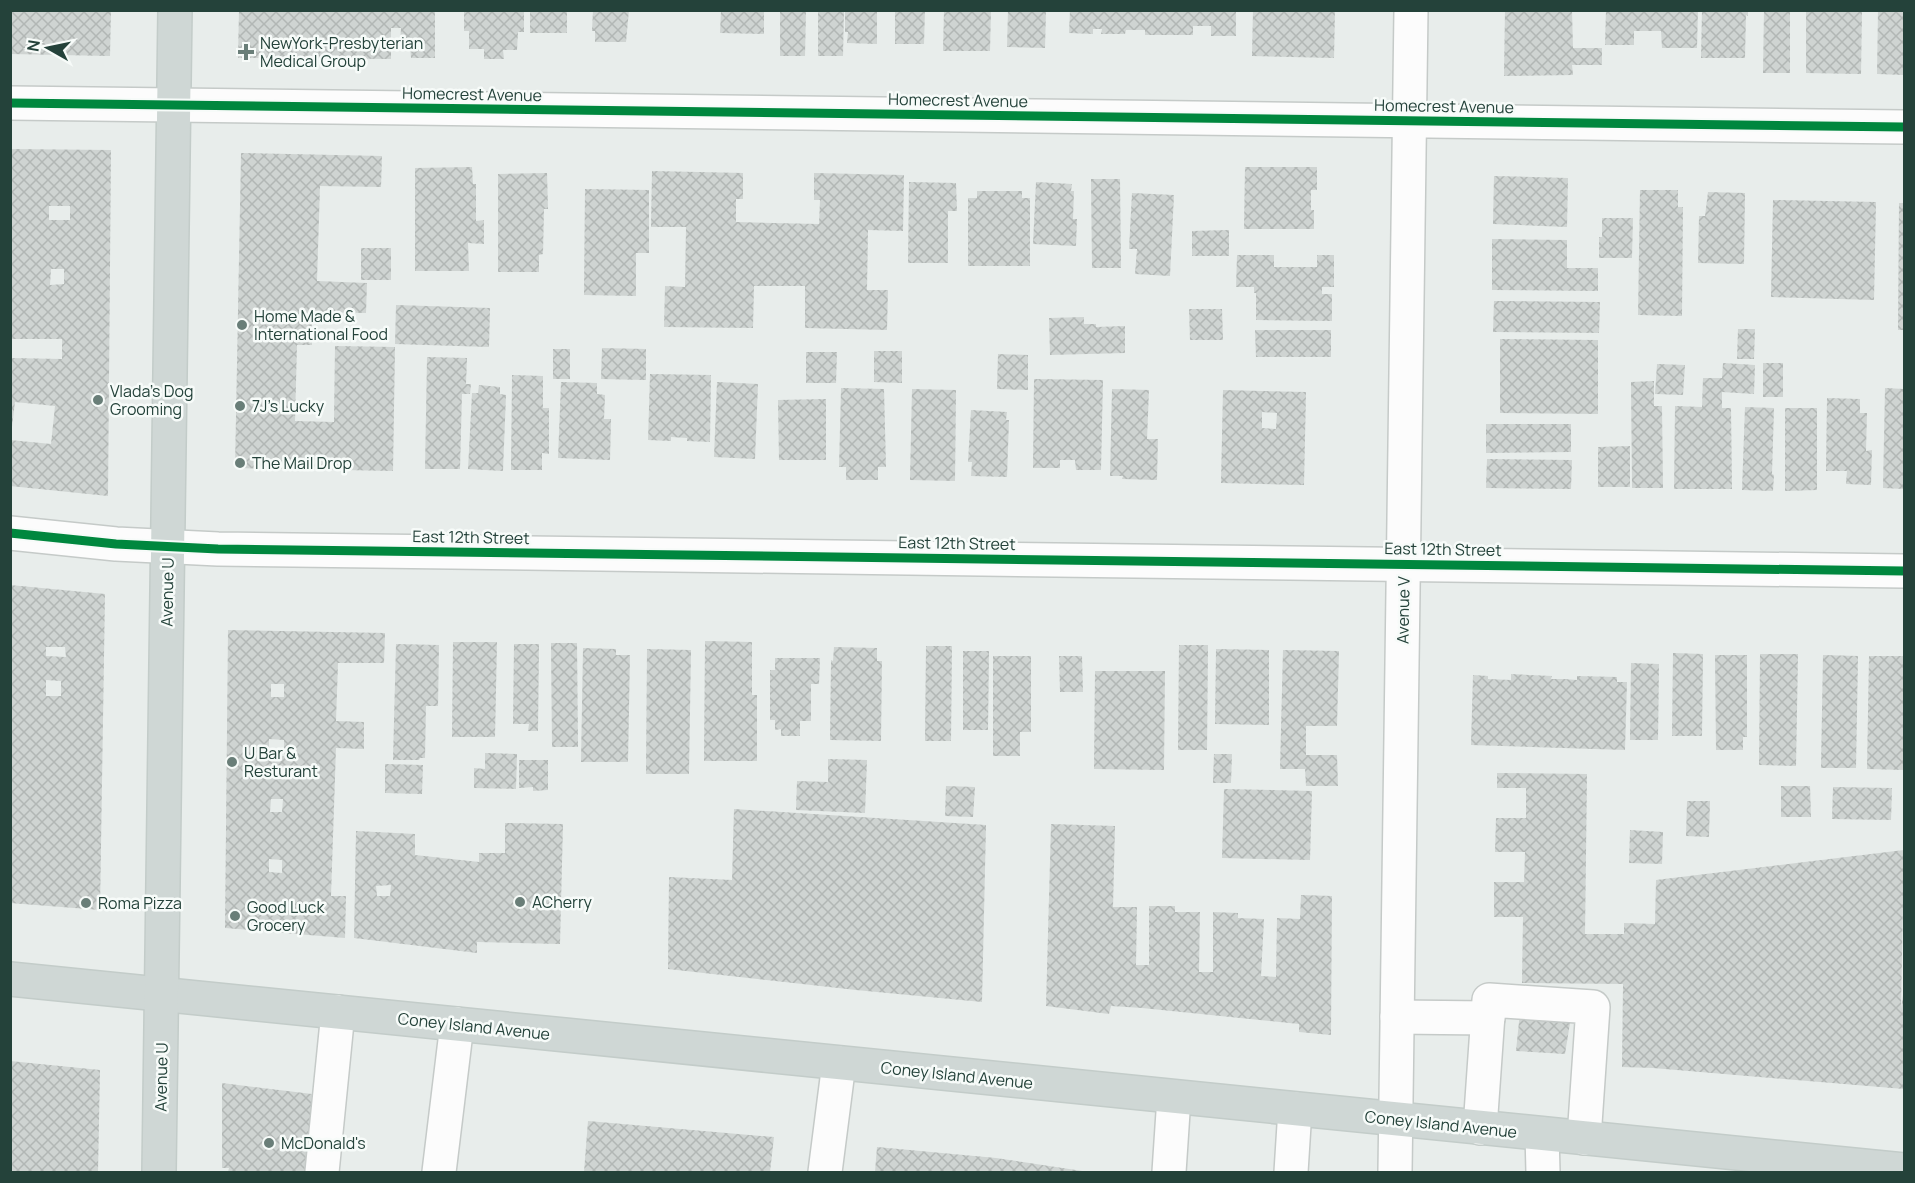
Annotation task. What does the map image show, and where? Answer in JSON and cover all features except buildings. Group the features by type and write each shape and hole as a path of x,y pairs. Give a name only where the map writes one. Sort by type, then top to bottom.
{"main road":[{"name":"Avenue U","path":"159,1173 175,10"},
{"name":"Coney Island Avenue","path":"10,979 1584,1138 1777,1165 1905,1170"}],"street":[{"name":"Avenue V","path":"1395,1173 1411,10"},
{"name":"Homecrest Avenue","path":"10,103 1905,128"},
{"name":"East 12th Street","path":"10,533 116,544 218,549 1905,571"},
{"path":"1480,1128 1489,1000 1593,1007 1584,1138"},
{"path":"322,1173 338,1012"},
{"path":"1397,1017 1488,1018"},
{"path":"439,1173 456,1024"},
{"path":"825,1173 839,1063"},
{"path":"1169,1173 1174,1097"},
{"path":"1291,1173 1295,1109"},
{"path":"1542,1134 1543,1173"}],"cycle path":[{"path":"10,103 1904,127"},
{"path":"10,533 116,544 218,549 1904,571"}],"place":[{"name":"NewYork-Presbyterian Medical Group","path":"246,52"},
{"name":"Home Made & International Food","path":"242,325"},
{"name":"Vlada's Dog Grooming","path":"98,400"},
{"name":"7J's Lucky","path":"240,406"},
{"name":"The Mail Drop","path":"240,463"},
{"name":"U Bar & Resturant","path":"232,762"},
{"name":"ACherry","path":"520,902"},
{"name":"Roma Pizza","path":"86,903"},
{"name":"Good Luck Grocery","path":"235,916"},
{"name":"McDonald's","path":"269,1143"}]}
